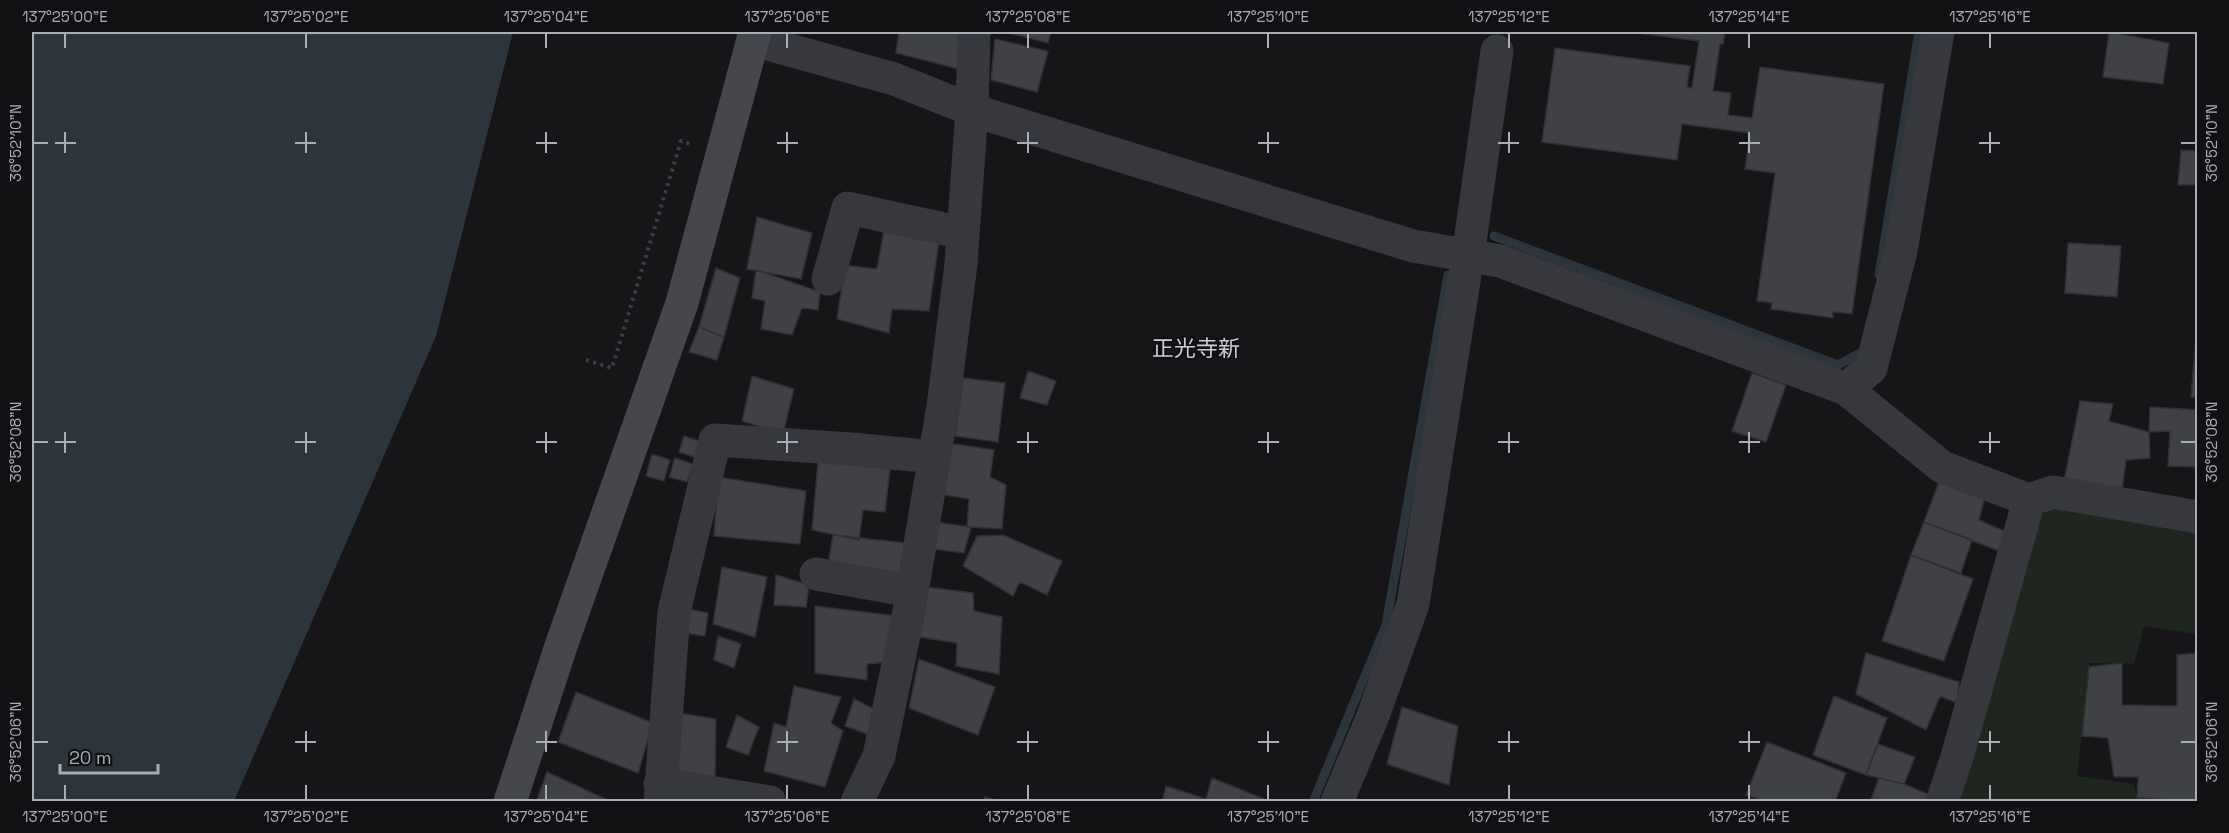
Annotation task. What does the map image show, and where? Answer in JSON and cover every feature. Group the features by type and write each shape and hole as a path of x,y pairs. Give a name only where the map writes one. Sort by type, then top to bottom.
{"street":[{"path":"857,801 879,756 912,591 945,394 963,233 972,110 974,32"},
{"path":"1846,389 1871,368 1896,273 1938,32"},
{"path":"510,801 561,646 682,303 754,36 894,79 972,110 1413,246 1500,261 1846,389 1942,467 2029,500 2053,492 2198,517"},
{"path":"1337,801 1373,716 1413,604 1468,256 1497,51"},
{"path":"828,279 848,208 963,233"},
{"path":"770,801 660,793 674,612 715,440 934,457"},
{"path":"1942,801 1957,757 2029,500"},
{"path":"816,574 912,591"}],"path":[{"path":"586,360 612,368 681,141 701,148"}],"shaded area":[{"path":"32,32 513,32 436,336 234,801 32,801"},
{"path":"2060,504 2197,529 2197,634 2144,626 2134,664 2090,663 2077,776 2134,784 2138,801 1949,802 2037,508"}],"building":[{"path":"899,32 962,32 959,69 896,53"},
{"path":"1005,32 1051,32 1048,43"},
{"path":"1630,32 1725,32 1723,44 1720,44 1713,91 1731,93 1728,115 1752,118 1760,67 1884,84 1852,314 1833,312 1833,318 1771,309 1772,303 1757,301 1775,173 1745,169 1750,133 1682,124 1677,160 1542,142 1555,48 1690,66 1687,87 1692,88 1699,41"},
{"path":"2109,32 2169,43 2163,84 2103,77"},
{"path":"995,39 1048,51 1037,92 991,80"},
{"path":"2181,150 2198,151 2198,185 2178,185"},
{"path":"757,217 812,233 801,279 747,269"},
{"path":"884,229 939,241 929,311 892,309 889,333 837,319 845,265 877,269"},
{"path":"2068,243 2121,246 2117,297 2065,293"},
{"path":"716,268 740,278 724,337 699,327"},
{"path":"756,270 820,292 818,310 802,308 792,335 761,329 765,301 752,298"},
{"path":"2198,316 2198,397 2191,397"},
{"path":"699,327 724,337 717,360 689,352"},
{"path":"1028,371 1056,381 1047,405 1020,398"},
{"path":"1752,373 1786,385 1766,442 1732,431"},
{"path":"752,376 794,389 783,434 742,421"},
{"path":"963,378 1005,383 998,442 955,436"},
{"path":"2080,401 2113,404 2109,421 2149,432 2150,458 2126,460 2121,498 2063,486"},
{"path":"2150,407 2198,410 2198,467 2168,466 2170,431 2149,432"},
{"path":"684,436 702,442 697,458 679,452"},
{"path":"948,443 994,450 990,477 1006,485 1002,529 967,527 969,499 938,494"},
{"path":"652,454 670,460 664,481 646,476"},
{"path":"675,458 693,464 687,482 669,477"},
{"path":"818,461 890,469 885,512 863,510 859,540 812,530"},
{"path":"718,477 806,491 800,544 714,536"},
{"path":"1940,479 1985,497 1979,520 2004,531 1999,551 1924,522"},
{"path":"936,522 971,527 964,553 933,549"},
{"path":"1924,522 1972,540 1961,573 1911,555"},
{"path":"833,535 905,543 899,577 828,565"},
{"path":"1003,535 1062,561 1047,595 1020,582 1013,596 963,566 977,536"},
{"path":"1911,555 1973,579 1944,661 1882,641"},
{"path":"722,567 767,577 755,637 713,624"},
{"path":"776,575 809,585 806,607 774,605"},
{"path":"926,587 973,593 974,611 1002,617 999,674 956,666 957,643 919,637"},
{"path":"815,606 896,616 887,662 867,664 867,680 815,673"},
{"path":"688,609 708,613 705,636 685,633"},
{"path":"718,636 741,644 734,668 714,660"},
{"path":"1866,653 1959,682 1957,703 1940,696 1926,730 1856,694"},
{"path":"2198,653 2198,802 2137,798 2138,777 2114,777 2108,738 2082,736 2089,667 2122,663 2122,705 2177,706 2177,655"},
{"path":"919,659 995,687 978,735 909,708"},
{"path":"794,686 841,697 831,723 843,731 825,787 764,771 774,723 786,727"},
{"path":"576,692 653,723 638,773 558,742"},
{"path":"1834,696 1887,718 1866,775 1813,755"},
{"path":"854,699 878,711 870,735 845,726"},
{"path":"1402,707 1458,726 1449,785 1387,764"},
{"path":"678,713 716,719 715,779 674,774"},
{"path":"737,715 759,727 748,755 726,747"},
{"path":"1767,742 1846,773 1835,802 1766,802 1746,795"},
{"path":"1878,744 1915,757 1904,784 1866,775"},
{"path":"547,772 612,802 536,802"},
{"path":"1212,778 1272,802 1205,802"},
{"path":"1879,778 1904,784 1932,796 1930,802 1870,802"},
{"path":"1166,786 1206,799 1205,802 1162,802"},
{"path":"985,797 1002,802 984,802"}],"waterway":[{"path":"1879,275 1919,32"},
{"path":"1494,236 1838,365 1867,348"},
{"path":"1313,802 1386,625 1448,275"}],"district":[{"name":"正光寺新","path":"1196,348"}]}
